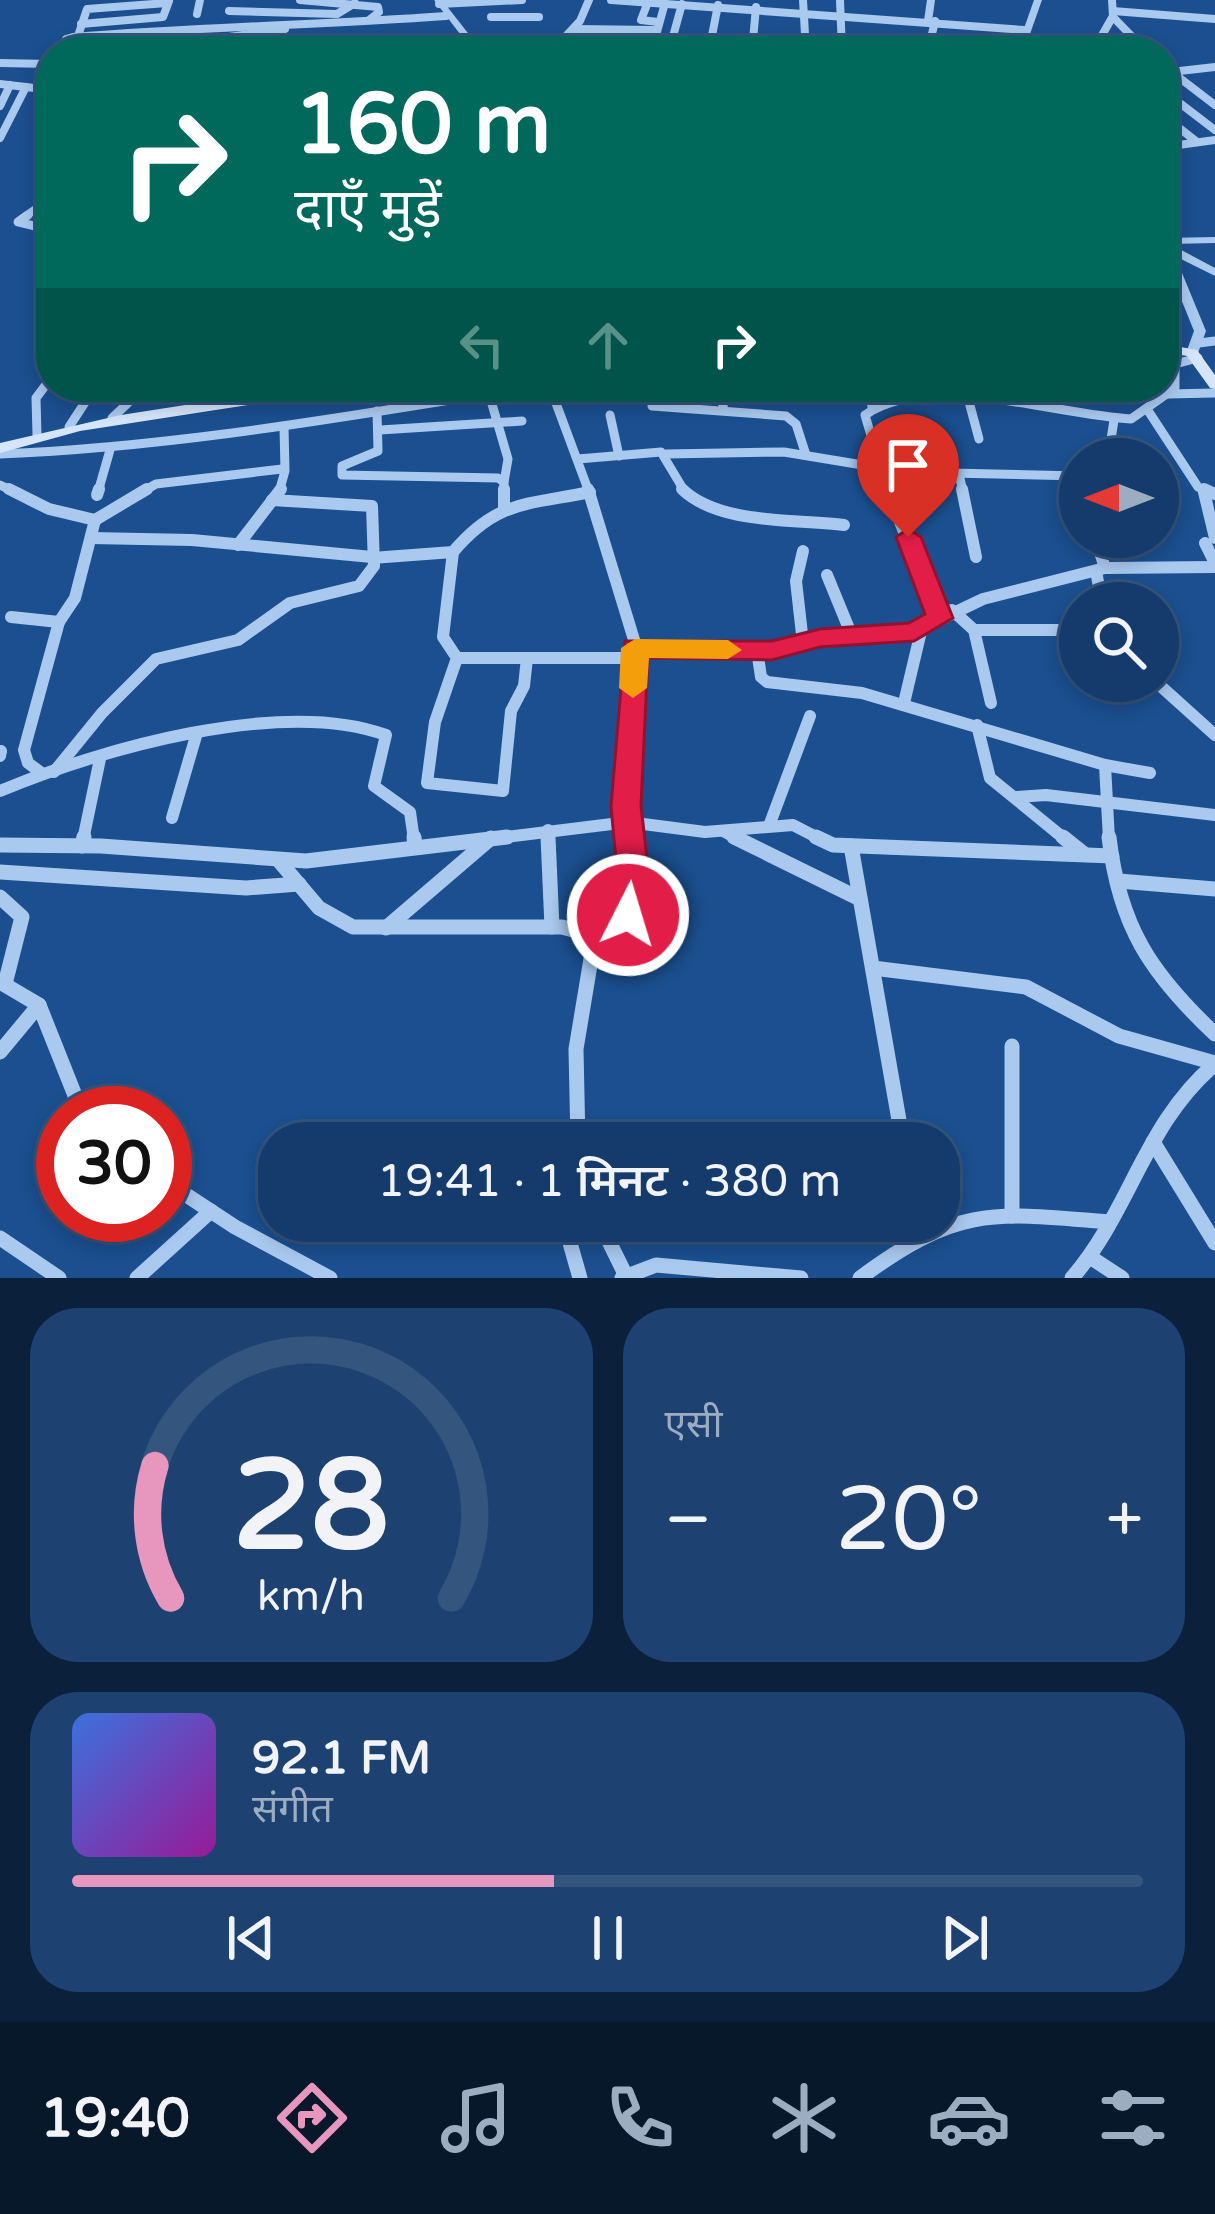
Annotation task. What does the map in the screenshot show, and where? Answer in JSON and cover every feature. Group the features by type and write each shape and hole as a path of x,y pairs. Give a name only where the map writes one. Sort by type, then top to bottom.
{"main road":[{"path":"1179,349 1196,351 1215,389"},
{"path":"1,452 38,435 112,418 248,402"}],"street":[{"path":"197,14 200,0"},
{"path":"300,0 380,9 368,24 368,36"},
{"path":"465,36 438,2 522,0"},
{"path":"567,36 589,0"},
{"path":"611,0 756,8 804,5 839,13 1024,30"},
{"path":"840,0 841,36"},
{"path":"930,36 931,0"},
{"path":"1023,36 1038,0"},
{"path":"1101,36 1113,14 1112,0"},
{"path":"487,1 496,28"},
{"path":"78,36 81,24 88,9 168,2 166,16 151,21 81,24"},
{"path":"648,2 641,20 656,30"},
{"path":"673,36 686,2"},
{"path":"230,11 337,14 355,3"},
{"path":"656,30 665,3"},
{"path":"713,36 720,4"},
{"path":"804,5 805,36"},
{"path":"753,36 756,8"},
{"path":"1113,14 1215,19"},
{"path":"1113,14 1133,36"},
{"path":"420,36 422,16"},
{"path":"90,36 247,23 277,35 319,25 446,16"},
{"path":"491,17 539,17"},
{"path":"318,36 319,25"},
{"path":"574,29 656,30"},
{"path":"0,63 36,64"},
{"path":"1179,69 1215,67"},
{"path":"1200,68 1215,80"},
{"path":"1179,79 1215,105"},
{"path":"0,106 5,85 36,88"},
{"path":"0,138 5,119 26,87"},
{"path":"1181,104 1215,130"},
{"path":"1179,128 1197,142"},
{"path":"1179,145 1215,140"},
{"path":"36,211 18,222 36,227"},
{"path":"1179,247 1215,240"},
{"path":"1179,255 1215,273"},
{"path":"1179,280 1200,331 1196,351"},
{"path":"1179,360 1215,340"},
{"path":"1179,393 1215,389"},
{"path":"36,402 38,435"},
{"path":"69,427 85,402"},
{"path":"112,418 129,402"},
{"path":"1,452 110,450 431,402"},
{"path":"491,402 509,467 504,510"},
{"path":"556,402 590,492 635,653 628,822 635,893 628,915 592,940"},
{"path":"722,402 724,410"},
{"path":"871,402 872,407"},
{"path":"881,470 865,415 872,407 906,402"},
{"path":"963,402 979,439"},
{"path":"1011,402 1114,420 1131,419 1156,402"},
{"path":"652,406 786,416 796,424 806,454"},
{"path":"457,658 758,650 922,627 1014,589 1100,570 1215,565 1207,514 1210,493 1147,409"},
{"path":"377,411 378,451 342,466 342,476 468,475 504,482"},
{"path":"610,415 619,456"},
{"path":"1111,438 1114,420"},
{"path":"380,430 522,422"},
{"path":"216,554 234,544 252,515 272,500 285,480 284,427"},
{"path":"97,495 110,450"},
{"path":"666,454 685,493 697,501 722,509 844,524"},
{"path":"578,459 806,454 881,470 1059,476"},
{"path":"0,485 50,509 94,520 156,484 282,470"},
{"path":"958,474 976,557"},
{"path":"457,658 443,637 453,551 484,518 590,492"},
{"path":"49,773 156,659 238,640 290,603 359,586 369,575 372,506 272,500"},
{"path":"896,512 946,614 974,630 1059,630"},
{"path":"49,773 28,763 24,750 59,622 75,598 94,520"},
{"path":"91,538 234,544 372,558 453,551"},
{"path":"802,644 796,581 803,551"},
{"path":"1098,558 1101,582"},
{"path":"827,575 852,636"},
{"path":"10,617 59,622"},
{"path":"904,703 922,627"},
{"path":"974,630 991,703"},
{"path":"758,650 761,677 767,682 836,688 904,703 1105,765 1150,773"},
{"path":"457,658 435,722 427,784 503,790 511,711 524,686 527,658"},
{"path":"1179,702 1215,735"},
{"path":"769,826 797,752 800,731 810,716"},
{"path":"0,791 100,759 245,724 306,720 380,730 386,741 374,786 410,812 415,847"},
{"path":"976,725 990,778 1084,854"},
{"path":"172,818 196,736"},
{"path":"82,846 100,759"},
{"path":"1105,765 1104,804 1112,856 1139,948 1153,970 1215,1034"},
{"path":"1017,797 1046,795 1215,815"},
{"path":"0,845 82,846 280,862 628,822 670,830 724,832 793,825 823,843 1112,856"},
{"path":"548,830 552,927"},
{"path":"724,832 860,899"},
{"path":"386,929 491,838"},
{"path":"850,845 899,1122"},
{"path":"280,862 335,919 352,926 552,927 578,929 592,940"},
{"path":"0,872 114,876 206,886 298,884"},
{"path":"1119,881 1215,889"},
{"path":"0,898 22,917 23,927 2,983 39,1005 71,1086"},
{"path":"578,1122 576,1049 592,940"},
{"path":"873,968 1026,987 1119,1036 1215,1064"},
{"path":"0,1052 39,1005"},
{"path":"1012,1046 1012,1216"},
{"path":"1072,1278 1090,1257 1166,1109 1192,1080 1215,1064"},
{"path":"1153,1142 1215,1243"},
{"path":"192,1199 330,1278"},
{"path":"137,1278 211,1211"},
{"path":"960,1222 1012,1216 1109,1222"},
{"path":"0,1238 59,1278"},
{"path":"608,1242 624,1277 656,1265 706,1274 801,1278"},
{"path":"860,1278 900,1242"},
{"path":"570,1243 580,1278"},
{"path":"1090,1257 1122,1278"}],"slow traffic":[{"path":"633,688 635,648 728,650"}],"route":[{"path":"628,915 635,893 626,806 635,648 772,651 820,638 914,632 939,618 908,537"}]}
